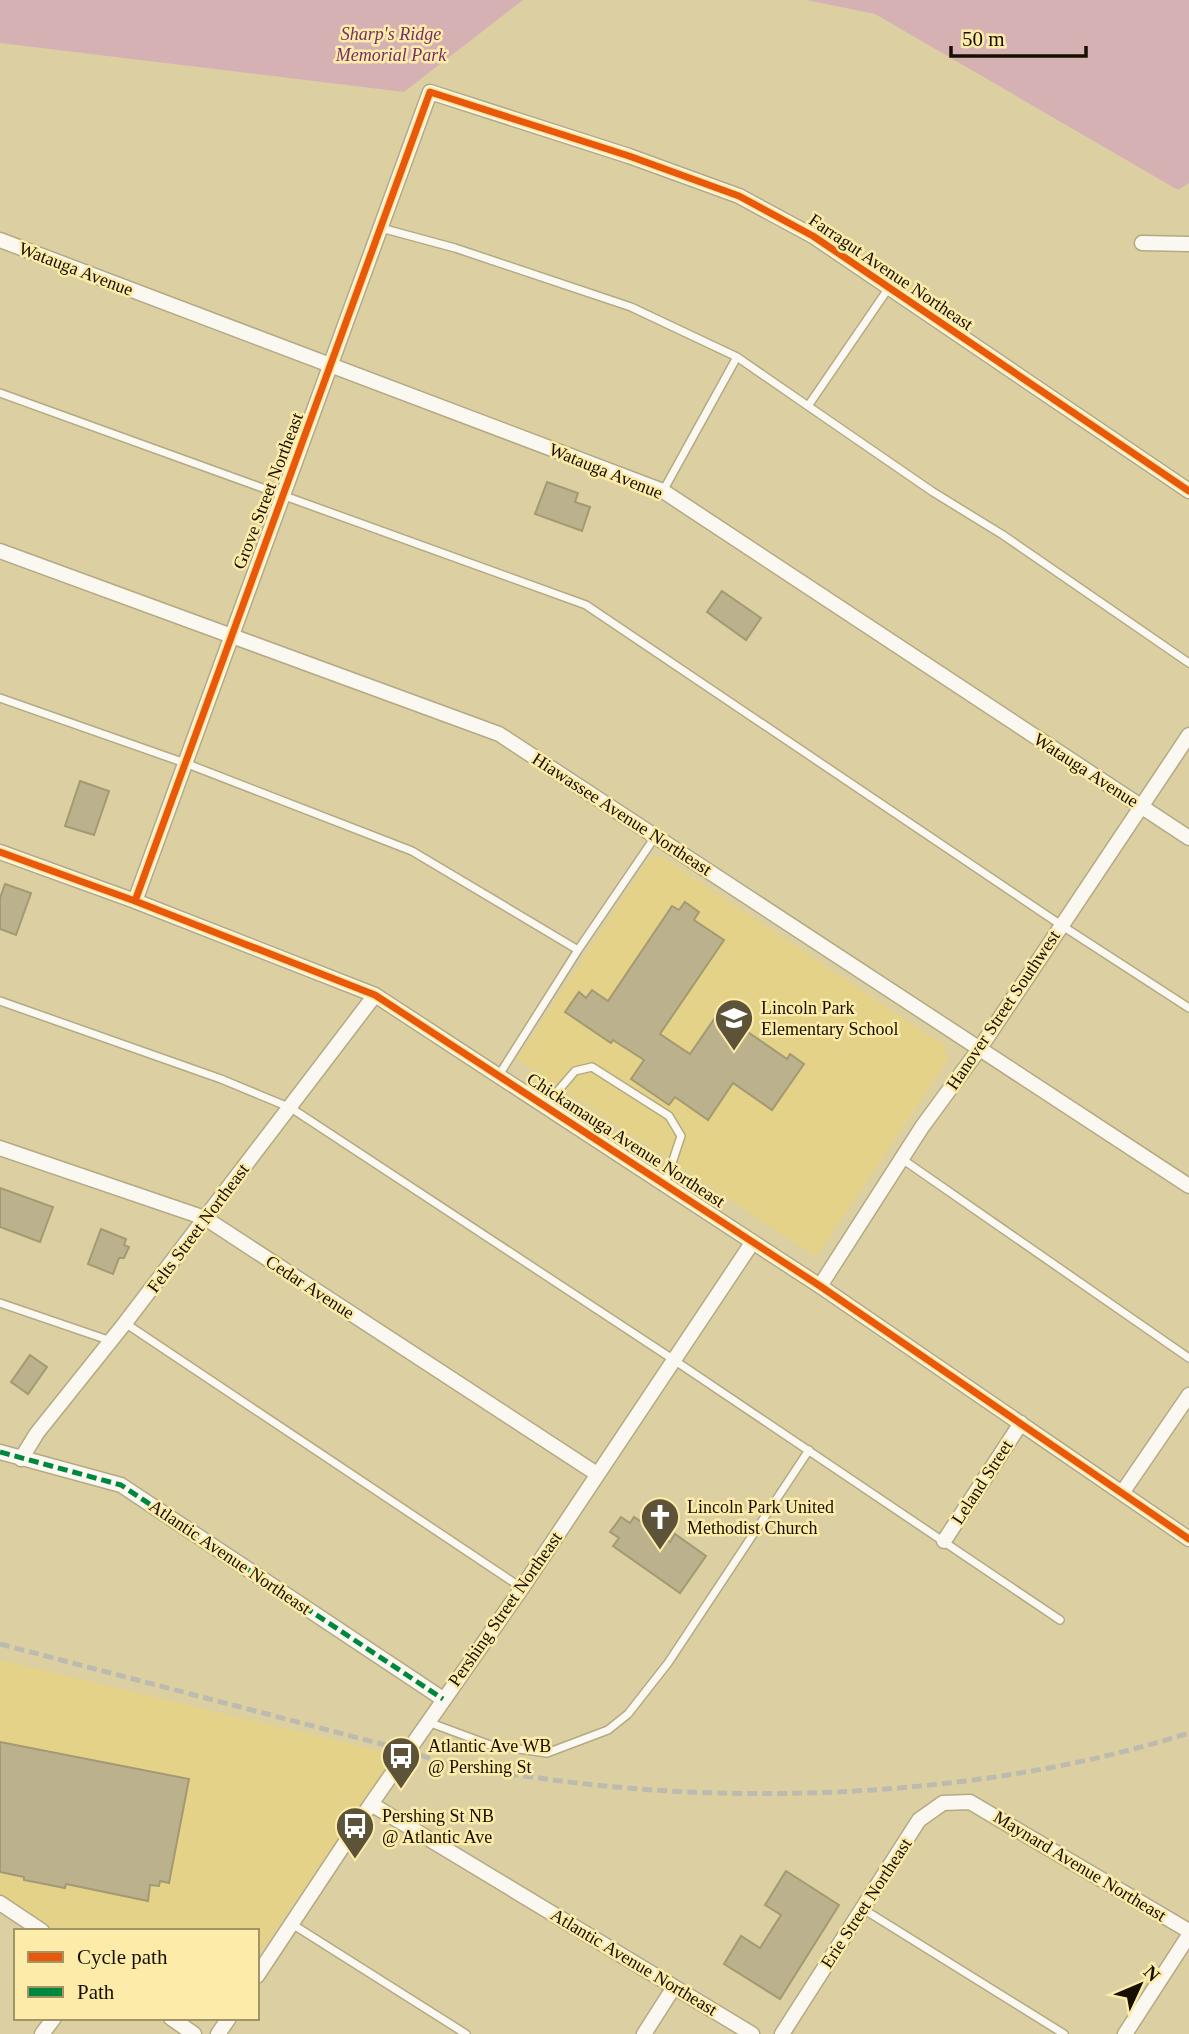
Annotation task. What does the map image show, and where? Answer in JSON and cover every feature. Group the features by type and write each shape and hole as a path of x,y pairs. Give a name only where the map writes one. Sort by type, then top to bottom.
{"street":[{"name":"Grove Street Northeast","path":"135,901 430,92"},
{"name":"Farragut Avenue Northeast","path":"430,92 629,156 738,196 813,236 1189,491"},
{"name":"Watauga Avenue","path":"0,240 663,491 1189,838"},
{"path":"1142,243 1189,244"},
{"name":"Hiawassee Avenue Northeast","path":"0,551 499,734 1189,1186"},
{"name":"Hanover Street Southwest","path":"820,1286 902,1159 980,1048 1189,735"},
{"name":"Chickamauga Avenue Northeast","path":"0,852 135,901 375,995 820,1286 1189,1539"},
{"name":"Felts Street Northeast","path":"21,1459 37,1433 291,1108 375,995"},
{"name":"Cedar Avenue","path":"0,1148 205,1219 597,1474"},
{"name":"Pershing Street Northeast","path":"259,1973 427,1722 522,1588 752,1243"},
{"path":"1122,1493 1189,1395"},
{"name":"Leland Street","path":"944,1541 1021,1423"},
{"name":"Atlantic Avenue Northeast","path":"0,1452 121,1485 443,1699"},
{"name":"Erie Street Northeast","path":"782,2034 919,1820 943,1803 971,1802"},
{"name":"Maynard Avenue Northeast","path":"971,1802 1189,1933"},
{"name":"Atlantic Avenue Northeast","path":"371,1804 752,2034"},
{"path":"0,1903 39,1929"},
{"path":"1125,2034 1189,1933"},
{"path":"644,2034 674,1987"},
{"path":"174,2020 194,2034"}],"lane":[{"path":"381,228 455,248 631,307 737,357 1189,663"},
{"path":"808,406 888,289"},
{"path":"663,491 737,357"},
{"path":"0,393 586,605 1061,925 1189,1008"},
{"path":"0,698 185,763 412,850 578,950"},
{"path":"499,1075 578,950 655,837"},
{"path":"0,1001 221,1079 291,1108 674,1360 1060,1620"},
{"path":"545,1106 575,1071 592,1067 669,1116 681,1136 664,1184"},
{"path":"902,1159 1189,1358"},
{"path":"0,1303 111,1341"},
{"path":"125,1323 522,1588"},
{"path":"427,1722 490,1745 547,1753 608,1730 628,1714 668,1662 809,1450"},
{"path":"863,1909 1064,2034"},
{"path":"292,1924 466,2034"}],"shaded area":[{"name":"Lincoln Park Elementary School","path":"662,857 944,1045 948,1060 816,1257 517,1059 649,858"},
{"path":"0,1660 396,1755 259,1954 259,1929 49,1929 0,1897"}],"green space":[{"name":"Sharp's Ridge Memorial Park","path":"0,0 523,0 404,92 0,43"},
{"path":"806,0 1189,0 1189,183 1178,190 875,14"}],"building":[{"path":"547,482 578,493 575,502 590,507 582,531 535,514"},
{"path":"722,591 761,618 746,640 707,612"},
{"path":"80,781 109,791 94,835 65,826"},
{"path":"5,884 31,893 16,935 0,929 0,898"},
{"name":"Lincoln Park Elementary School","path":"685,902 699,912 694,920 724,940 660,1034 690,1054 719,1012 787,1059 790,1054 804,1064 772,1110 733,1083 708,1120 675,1097 669,1105 631,1079 644,1060 613,1040 611,1043 565,1012 579,992 586,998 592,990 608,1001 672,906 679,910"},
{"path":"0,1188 53,1207 40,1242 0,1227"},
{"path":"101,1229 126,1239 124,1245 129,1247 124,1258 119,1258 113,1274 88,1264"},
{"path":"30,1355 47,1367 28,1394 11,1382"},
{"name":"Lincoln Park United Methodist Church","path":"621,1517 630,1523 634,1517 670,1542 675,1534 706,1556 680,1593 613,1546 619,1538 610,1532"},
{"path":"0,1742 189,1779 169,1883 160,1881 159,1886 150,1885 148,1901 66,1884 65,1888 24,1880 24,1877 0,1872"},
{"path":"786,1871 839,1905 780,1999 724,1964 741,1936 760,1948 781,1915 765,1905"}],"railway":[{"path":"0,1644 408,1751 458,1767 630,1788 710,1793 874,1790 1036,1770 1114,1754 1189,1733"}],"marked path":[{"path":"0,1452 121,1485 443,1699"}],"cycle path":[{"path":"135,901 430,92 629,156 739,196 813,236 1189,491"},
{"path":"0,852 135,901 375,995 820,1286 1189,1539"}],"place":[{"name":"Lincoln Park Elementary School","path":"734,1052"},
{"name":"Lincoln Park United Methodist Church","path":"660,1551"},
{"name":"Atlantic Ave WB @ Pershing St","path":"401,1790"},
{"name":"Pershing St NB @ Atlantic Ave","path":"355,1860"}]}
